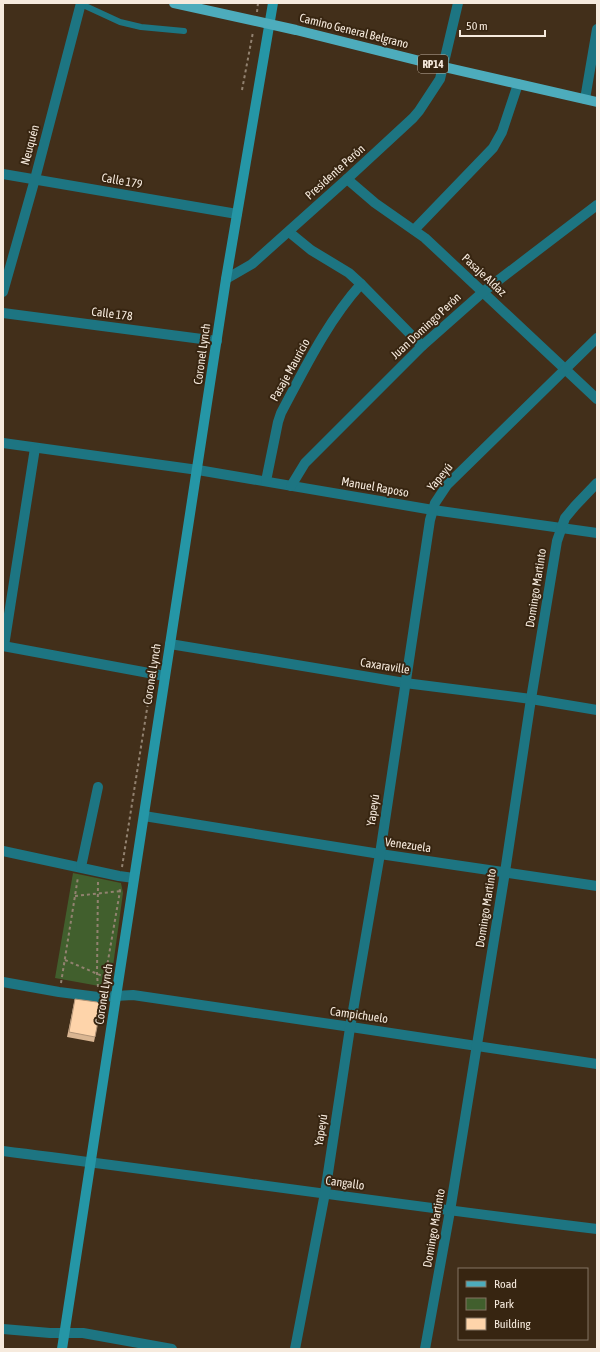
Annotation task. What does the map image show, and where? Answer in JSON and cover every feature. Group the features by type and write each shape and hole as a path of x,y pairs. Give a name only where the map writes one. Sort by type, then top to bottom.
{"main road":[{"name":"Camino General Belgrano","path":"174,3 597,102"},
{"name":"Coronel Lynch","path":"62,1349 198,470 226,279 273,3"}],"street":[{"path":"444,67 458,3"},
{"name":"Neuquén","path":"3,292 35,180 81,4"},
{"path":"585,99 597,30"},
{"name":"Presidente Perón","path":"226,279 252,264 413,118 435,88 444,67"},
{"path":"414,230 493,148 502,132 518,84"},
{"name":"Calle 179","path":"3,174 237,214"},
{"name":"Pasaje Aldaz","path":"347,179 375,203 425,238 597,399"},
{"name":"Juan Domingo Perón","path":"291,486 305,463 422,346 483,292 597,205"},
{"path":"289,232 311,250 349,273 422,346"},
{"name":"Pasaje Mauricio","path":"266,481 281,413 316,348 347,299 361,284"},
{"name":"Calle 178","path":"3,313 217,341"},
{"name":"Yapeyú","path":"295,1349 325,1193 350,1028 380,854 430,520 440,494 447,485 597,338"},
{"name":"Manuel Raposo","path":"3,443 198,470 433,510 597,533"},
{"path":"35,448 3,646 165,676"},
{"name":"Domingo Martinto","path":"425,1349 450,1211 557,541 565,518 597,483"},
{"name":"Caxaraville","path":"170,644 405,683 531,699 597,710"},
{"path":"79,871 98,787"},
{"name":"Venezuela","path":"144,816 380,854 597,886"},
{"path":"3,851 79,871 134,878"},
{"name":"Campichuelo","path":"3,982 59,992 101,997 133,995 597,1064"},
{"name":"Cangallo","path":"3,1150 450,1211 597,1229"},
{"path":"3,1329 50,1333 83,1333 172,1349"}],"lane":[{"path":"81,4 120,22 141,27 184,31"}],"path":[{"path":"242,90 258,3"},
{"path":"101,997 106,978 120,891 117,885 120,869 123,866 150,690"},
{"path":"59,992 79,871"},
{"path":"101,997 97,974 98,878 104,880"},
{"path":"75,896 120,891 132,892"},
{"path":"64,960 106,978 119,979"}],"green space":[{"path":"73,873 121,883 123,893 110,988 55,978"}],"building":[{"path":"75,999 97,1002 101,1006 95,1037 69,1032"}]}
